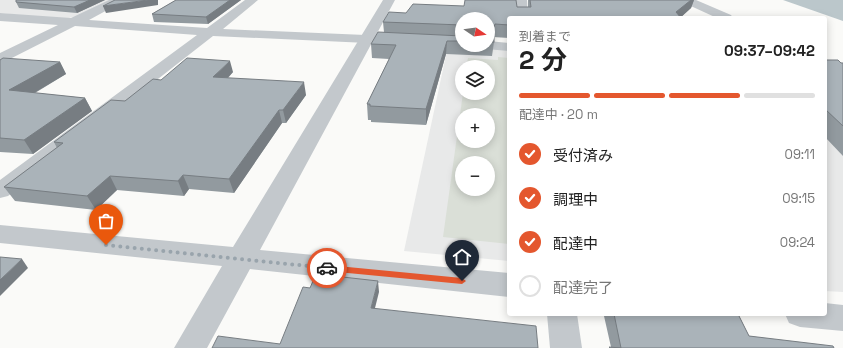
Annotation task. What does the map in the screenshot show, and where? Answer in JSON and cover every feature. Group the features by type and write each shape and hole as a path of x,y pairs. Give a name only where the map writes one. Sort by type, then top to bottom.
{"street":[{"path":"0,59 118,0"},
{"path":"0,191 252,0"},
{"path":"190,348 389,0"},
{"path":"521,0 522,16"},
{"path":"686,0 722,16"},
{"path":"0,17 208,32 398,41"},
{"path":"495,46 507,46"},
{"path":"0,234 507,286"},
{"path":"562,316 566,348"},
{"path":"822,316 843,318"}],"shaded area":[{"path":"0,0 114,0 80,16 63,19 0,13"},
{"path":"783,0 843,0 843,21"},
{"path":"448,46 455,46 455,52 495,52 495,49 507,50 507,261 404,251"},
{"path":"498,57 507,58 507,244 443,237 455,148 495,148 495,108 461,108 462,100 495,100 495,60 468,60 468,58 498,60"},
{"path":"827,68 843,72 843,292 827,291"}],"building":[{"path":"16,0 90,0 74,7 16,2"},
{"path":"115,0 148,0 103,6"},
{"path":"176,0 230,0 206,17 152,14"},
{"path":"465,0 516,0 517,7 531,7 530,0 691,0 676,12 679,16 507,16 507,25 495,24 495,12 455,12 455,25 383,22 389,12 406,13 413,4 464,6"},
{"path":"378,32 455,36 455,41 447,41 426,109 370,106 370,104 367,104 396,45 371,44"},
{"path":"3,58 60,62 9,90 85,98 24,140 0,138 0,60"},
{"path":"187,58 230,61 213,77 304,82 283,110 279,110 229,179 183,175 178,181 110,176 87,196 4,187 63,143 54,142 111,100 125,101 153,79 161,80"},
{"path":"827,60 838,60 843,63 843,126 827,111"},
{"path":"0,257 22,259 0,280"},
{"path":"316,274 378,281 371,308 536,326 538,348 212,348 218,336 280,344 303,287 310,288"},
{"path":"614,316 739,316 749,336 833,346 834,348 621,348"}],"way so far":[{"path":"106,245 327,268"}],"route":[{"path":"327,268 462,281"}]}
